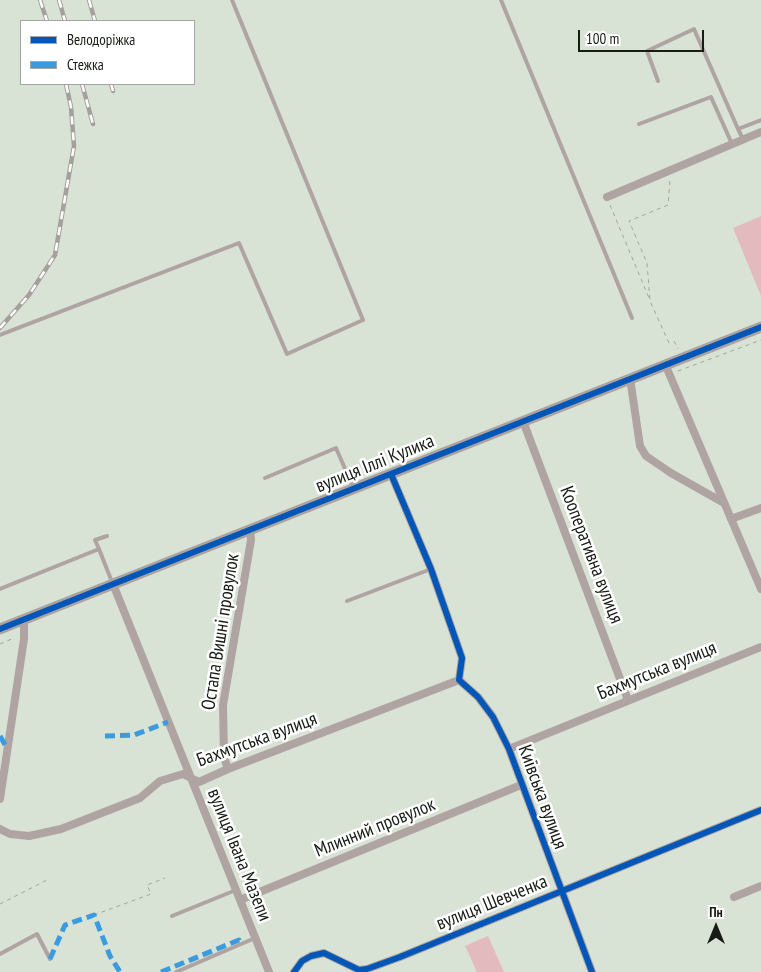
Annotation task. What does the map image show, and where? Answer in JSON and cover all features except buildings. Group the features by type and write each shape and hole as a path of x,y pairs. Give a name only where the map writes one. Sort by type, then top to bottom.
{"street":[{"path":"607,197 761,132"},
{"name":"вулиця Іллі Кулика","path":"0,628 761,327"},
{"path":"665,364 761,589"},
{"path":"630,378 642,451 653,462 724,503"},
{"name":"Кооперативна вулиця","path":"523,421 628,700"},
{"path":"392,474 430,569 462,658 460,680"},
{"path":"731,519 761,508"},
{"name":"Остапа Вишні провулок","path":"228,769 224,757 223,705 251,540 250,529"},
{"name":"вулиця Івана Мазепи","path":"112,584 268,972"},
{"path":"0,799 24,639 24,619"},
{"name":"Бахмутська вулиця","path":"509,748 761,647"},
{"name":"Бахмутська вулиця","path":"0,829 10,834 29,836 61,829 140,798 160,781 183,774 199,782 228,769 460,680"},
{"name":"Київська вулиця","path":"460,680 478,697 493,717 509,748 592,972"},
{"name":"Млинний провулок","path":"240,900 522,785"},
{"name":"вулиця Шевченка","path":"294,972 302,961 311,956 324,953 359,970 367,969 761,810"},
{"path":"734,897 761,886"}],"lane":[{"path":"0,335 239,243 287,354 363,320 232,0"},
{"path":"502,0 632,318"},
{"path":"658,81 646,51 694,29 744,139"},
{"path":"639,124 711,97 732,144"},
{"path":"738,129 761,120"},
{"path":"266,478 336,448 354,489"},
{"path":"107,536 95,540 112,584"},
{"path":"0,589 99,549"},
{"path":"347,601 430,569"},
{"path":"172,916 236,890"},
{"path":"0,954 37,934 50,959"},
{"path":"176,972 255,938"}],"path":[{"path":"650,301 647,263 629,221 668,205 672,170"},
{"path":"607,197 669,343"},
{"path":"0,644 14,638"},
{"path":"94,915 151,894 147,885 165,878"},
{"path":"0,904 47,880"}],"shaded area":[{"path":"761,216 761,296 733,228"},
{"path":"488,936 504,972 477,972 465,946"}],"railway":[{"path":"40,0 47,20"},
{"path":"59,0 65,20"},
{"path":"89,0 95,20"},
{"path":"0,328 29,295 55,255 74,146 71,107 66,85"},
{"path":"82,85 93,124"},
{"path":"111,85 113,91"}],"marked path":[{"path":"105,736 134,735 168,722"},
{"path":"0,736 7,748"},
{"path":"50,959 65,925 94,915 110,956 120,972 124,972"},
{"path":"161,972 239,940 241,945"}],"cycle path":[{"path":"0,629 761,327"},
{"path":"391,474 431,569 462,658 459,680 478,697 493,717 509,749 592,972"},
{"path":"294,972 302,961 311,956 324,953 359,970 367,969 761,810"}]}
